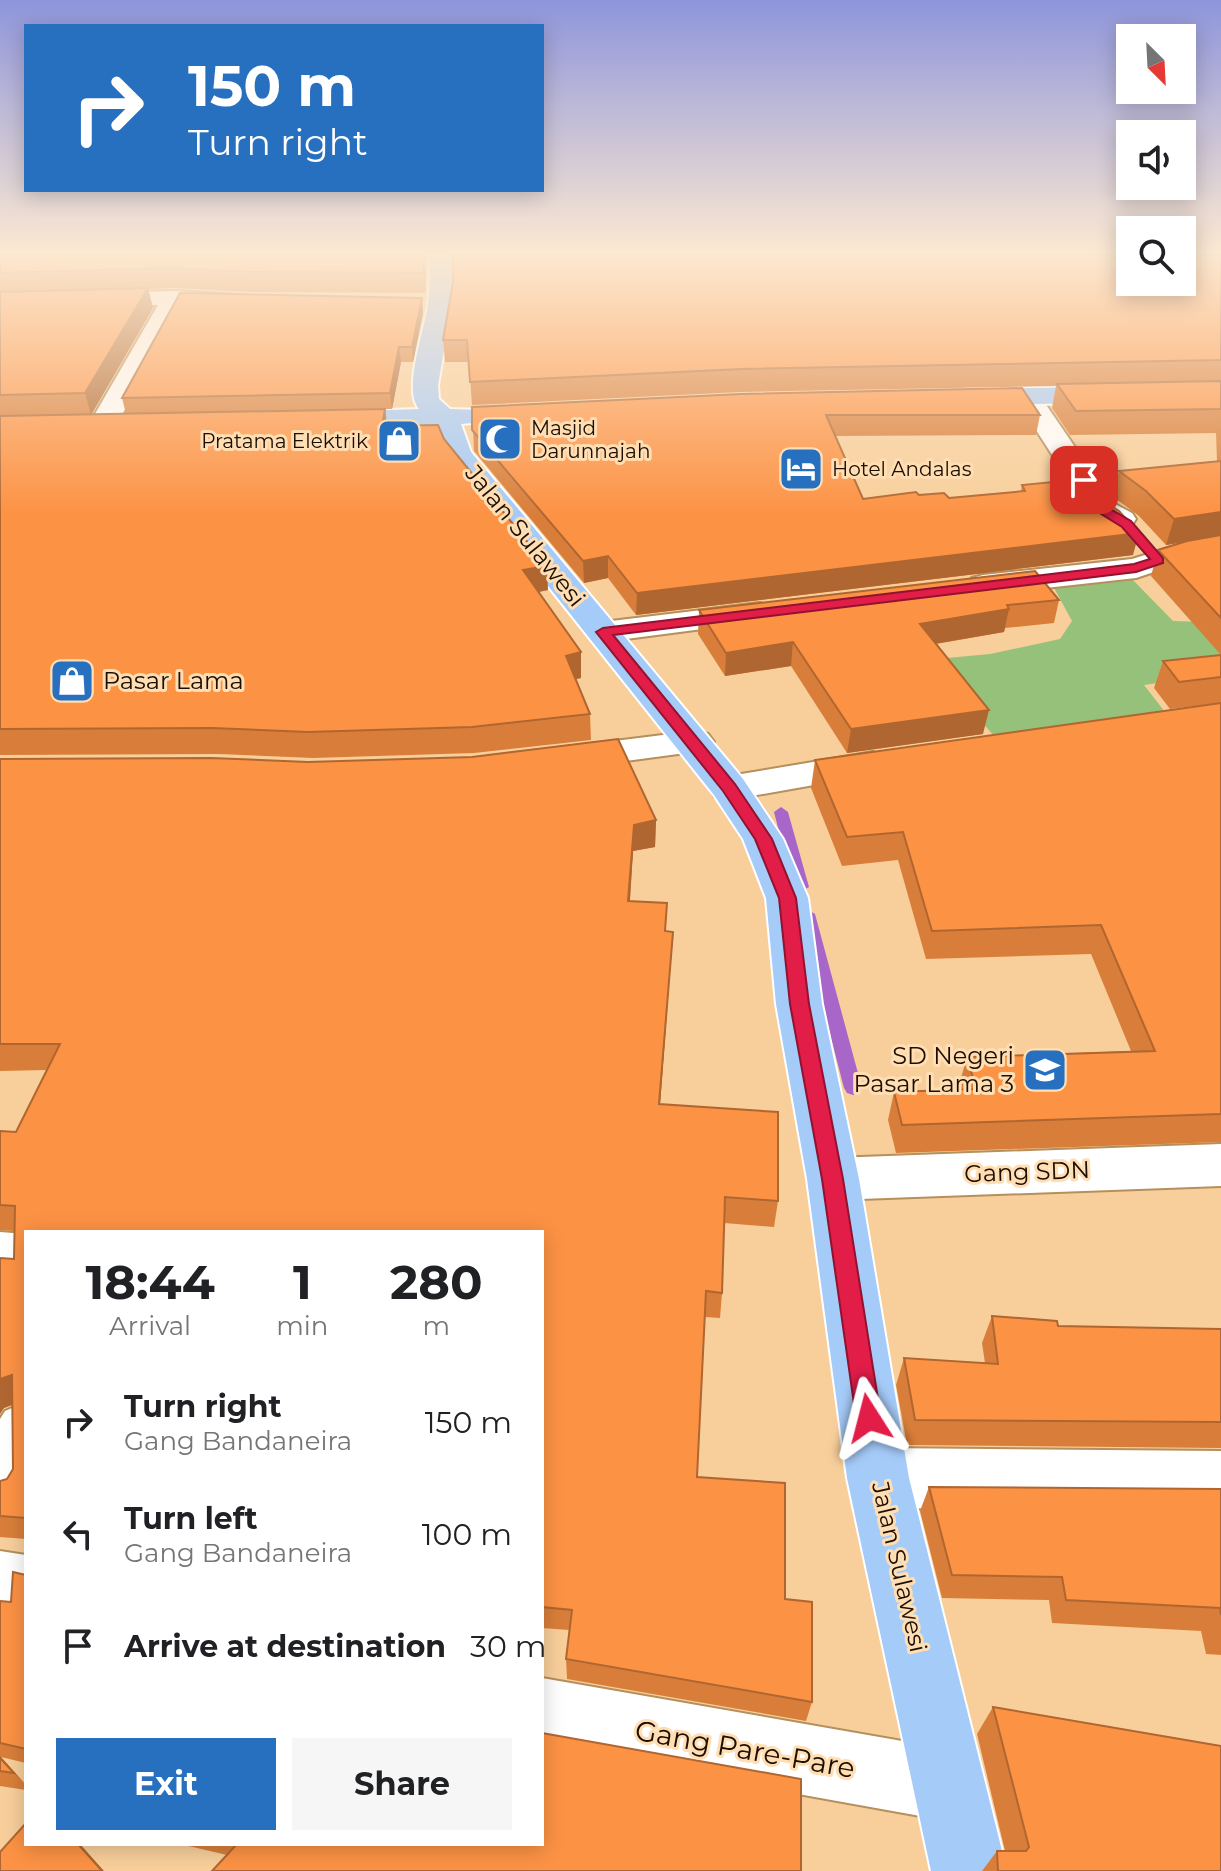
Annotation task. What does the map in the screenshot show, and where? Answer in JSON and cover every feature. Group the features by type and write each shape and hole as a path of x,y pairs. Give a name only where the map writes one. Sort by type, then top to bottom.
{"main road":[{"name":"Jalan Sulawesi","path":"429,340 426,402 446,419 458,454 695,742 763,839 787,898 799,1004 833,1179 878,1478 969,1871"},
{"path":"943,398 1221,393"},
{"path":"306,421 446,419 502,413"},
{"path":"73,427 133,425"}],"street":[{"path":"102,426 150,340"},
{"path":"1027,396 1102,509 1126,524 1159,560"},
{"path":"952,589 1136,568 1221,547"},
{"path":"603,632 793,609"},
{"path":"537,761 695,742"},
{"path":"729,788 900,760"},
{"name":"Gang SDN","path":"833,1179 1221,1165"},
{"path":"0,1256 24,1258"},
{"path":"0,1478 24,1435"},
{"path":"878,1478 1221,1481"},
{"path":"0,1584 24,1588"},
{"name":"Gang Pare-Pare","path":"544,1713 948,1785"}],"green space":[{"path":"1131,578 1173,621 1207,622 1221,654 1208,676 1144,685 1165,712 994,736 947,682 851,667 990,654 1060,639 1072,621 1053,586"}],"building":[{"path":"0,340 117,340 85,393 0,395"},
{"path":"154,340 413,340 412,347 399,347 390,393 122,398"},
{"path":"467,340 1221,340 1221,360 741,369 470,382"},
{"path":"1221,381 1221,409 1076,411 1057,384"},
{"path":"1022,388 1040,415 826,415 863,499 916,492 919,495 944,493 949,498 1025,491 1022,485 1083,479 1094,495 1119,511 1139,533 637,593 608,556 583,561 472,430 472,407 741,394"},
{"path":"385,409 382,426 438,425 444,439 547,566 523,570 581,652 566,656 590,714 472,727 308,732 212,728 0,729 0,416"},
{"path":"1221,461 1221,512 1174,519 1146,491 1119,471"},
{"path":"1221,535 1221,618 1158,550"},
{"path":"1035,571 1059,600 1007,605 1009,609 920,624 989,710 851,729 793,642 726,653 699,610"},
{"path":"1221,655 1221,677 1179,682 1163,661"},
{"path":"1221,703 1221,1114 902,1125 894,1092 976,1089 967,1057 1155,1051 1101,925 932,931 903,832 847,837 815,760"},
{"path":"618,739 656,820 634,825 628,901 667,903 665,931 673,932 659,1104 778,1112 778,1201 725,1197 722,1293 706,1291 697,1477 785,1483 785,1599 812,1602 812,1702 566,1659 572,1610 544,1607 544,1230 24,1230 24,1518 0,1516 0,1481 7,1479 13,1469 12,1375 0,1379 0,1258 14,1259 15,1206 0,1205 0,1131 16,1132 60,1044 0,1044 0,759 211,758 308,762 472,757"},
{"path":"992,1316 1057,1321 1058,1326 1221,1329 1221,1422 915,1420 904,1358 998,1364"},
{"path":"929,1487 1221,1489 1221,1615 1220,1608 1066,1600 1062,1577 952,1575"},
{"path":"13,1572 24,1575 24,1749 0,1743 0,1601 11,1602"},
{"path":"993,1707 1221,1746 1221,1871 998,1871 997,1851 1026,1851 1029,1847"},
{"path":"544,1733 801,1779 801,1871 212,1871 235,1846 544,1846"},
{"path":"0,1758 14,1773 0,1771"},
{"path":"24,1825 24,1846 80,1846 102,1871 0,1871 0,1852"}],"waterway":[{"path":"781,812 801,887"},
{"path":"807,914 853,1088"}],"place":[{"name":"Masjid Darunnajah","path":"500,439"},
{"name":"Pratama Elektrik","path":"399,441"},
{"name":"Hotel Andalas","path":"801,469"},
{"name":"Pasar Lama","path":"72,681"},
{"name":"SD Negeri Pasar Lama 3","path":"1045,1070"}],"route":[{"path":"869,1418 833,1179 799,1004 787,898 763,839 729,788 695,742 603,632 1136,568 1159,560 1126,524 1102,509 1084,480"}]}
